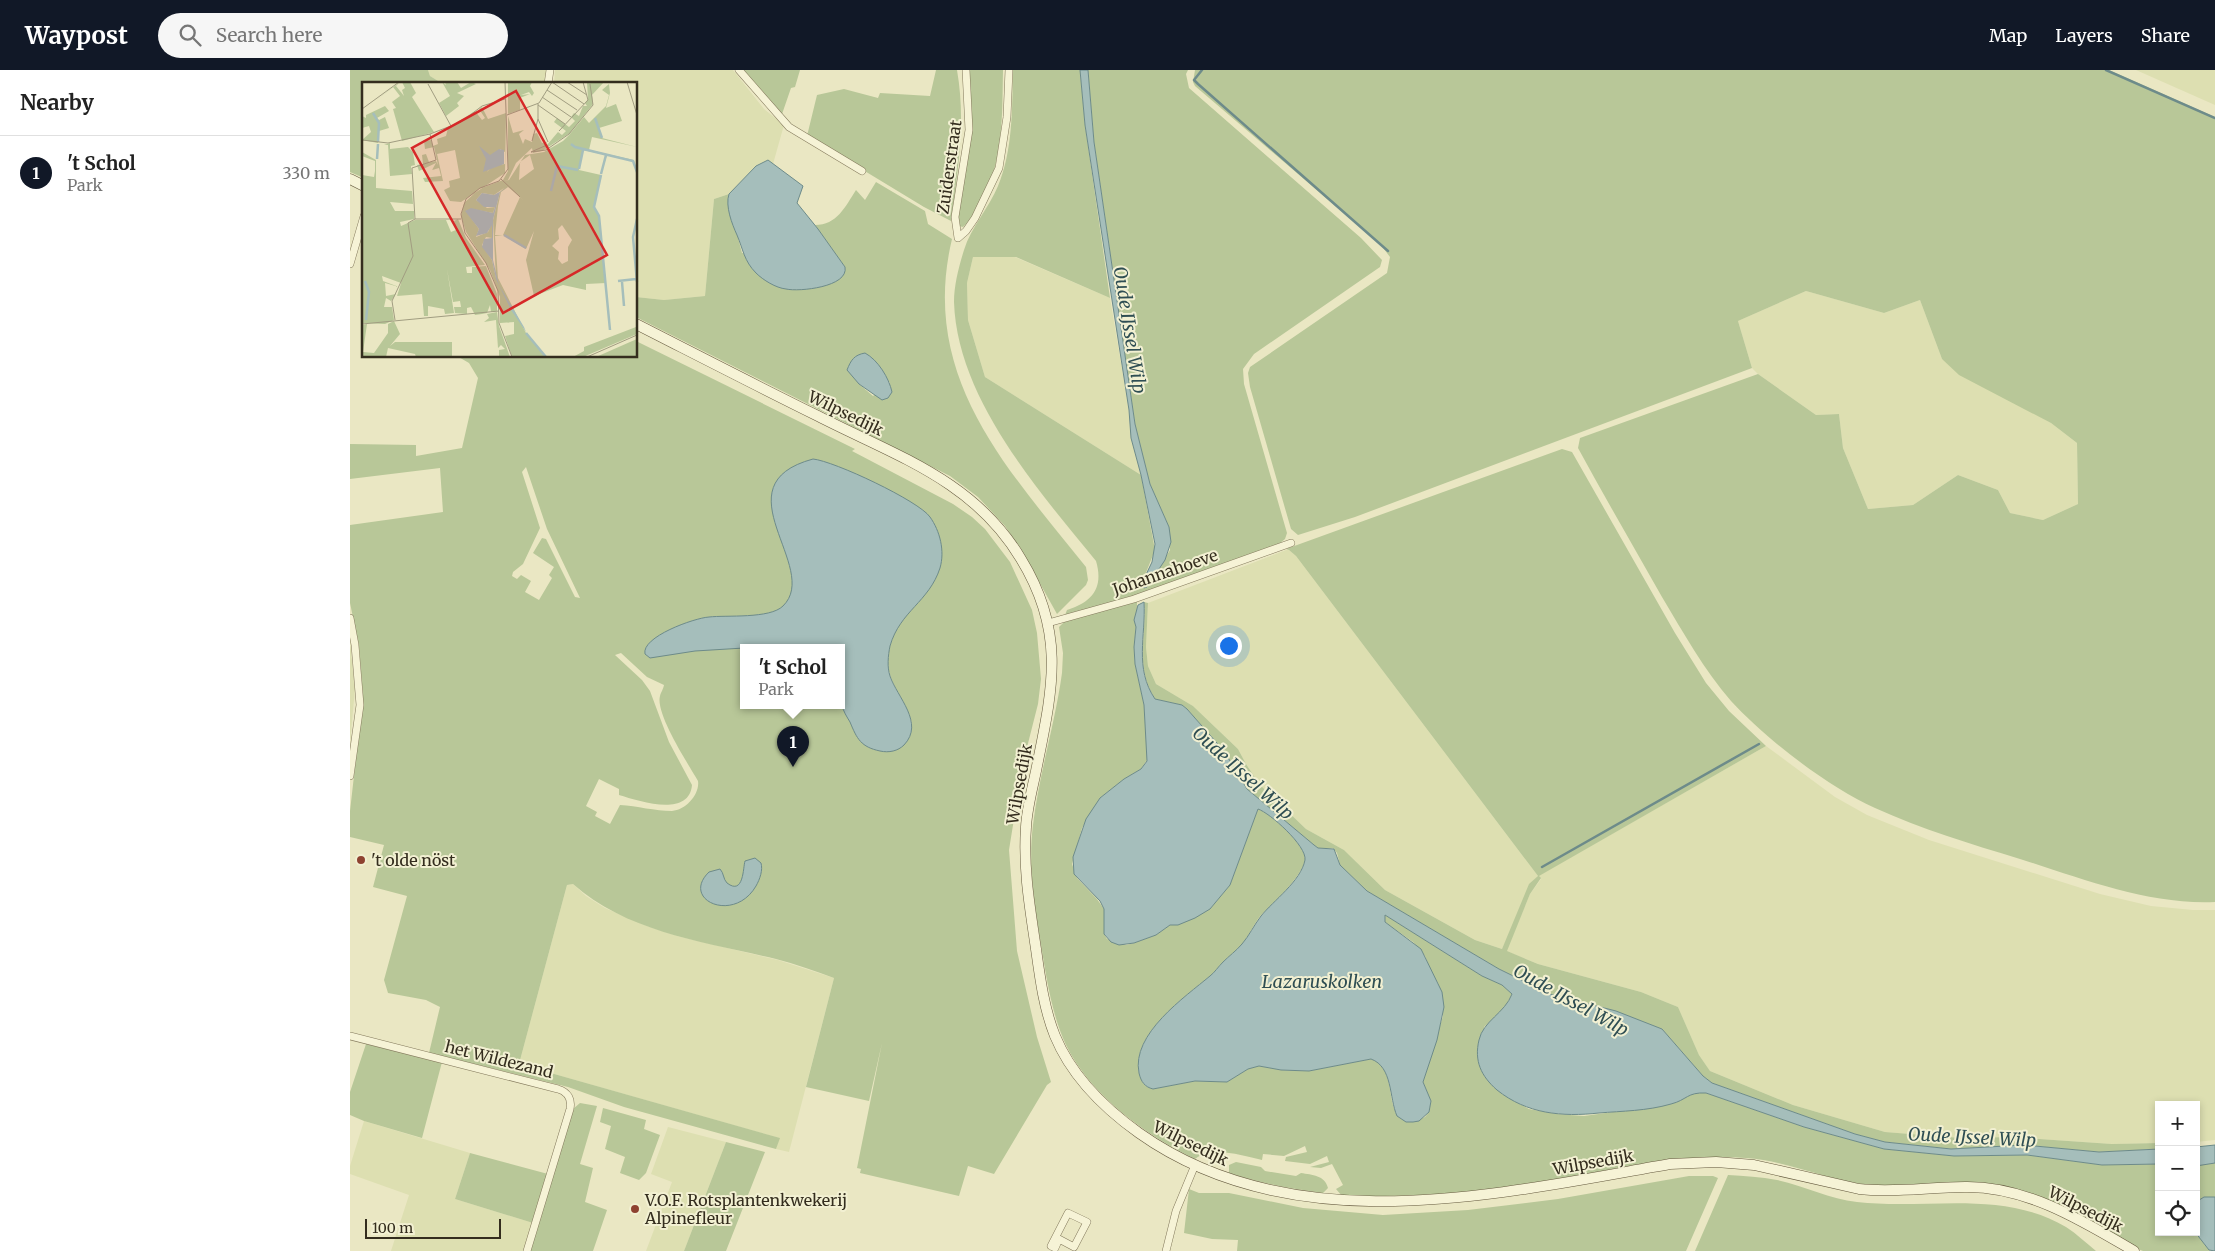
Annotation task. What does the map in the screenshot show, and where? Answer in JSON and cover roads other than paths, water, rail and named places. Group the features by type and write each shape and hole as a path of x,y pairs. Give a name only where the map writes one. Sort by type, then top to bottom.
{"main road":[{"path":"350,179 362,185"},
{"name":"Wilpsedijk","path":"638,325 900,456 961,491 993,519 1011,543 1038,588 1048,623 1053,660 1052,695 1027,816 1024,848 1028,903 1040,978 1050,1022 1065,1056 1079,1078 1118,1119 1156,1145 1195,1165 1235,1180 1284,1193 1320,1198 1413,1201 1490,1195 1670,1164 1716,1162 1754,1165 1867,1190 1893,1191 1966,1187 2018,1195 2066,1212 2134,1251"}],"street":[{"path":"739,70 789,127 862,171"},
{"name":"Zuiderstraat","path":"966,70 969,130 955,217 958,238 966,231 975,218 999,168 1007,117 1009,70"},
{"path":"350,264 362,223"},
{"name":"Johannahoeve","path":"1048,623 1134,599 1291,543"},
{"path":"350,618 355,645 360,705 350,776"},
{"name":"het Wildezand","path":"350,1036 558,1089 567,1094 570,1100 570,1109 527,1251"},
{"path":"1166,1251 1176,1211 1195,1165"},
{"path":"1068,1213 1087,1222 1074,1247 1059,1239 1055,1248 1051,1246 1068,1213"}],"water":[{"path":"1080,70 1088,70 1094,142 1135,424 1150,484 1169,527 1171,542 1165,560 1147,587 1144,588 1141,585 1152,562 1155,544 1141,475 1131,438 1129,410 1085,125"},
{"path":"768,160 803,186 797,203 845,267 844,274 832,284 801,290 778,287 756,273 744,255 728,209 729,194 756,166"},
{"path":"865,353 874,360 886,375 892,392 888,398 882,400 859,384 847,370 853,358"},
{"path":"813,459 824,461 856,474 894,492 923,510 930,517 939,535 942,555 940,568 935,580 929,590 900,624 890,646 889,673 908,710 912,728 910,737 899,749 887,752 864,745 845,714 843,709 845,709 845,644 740,644 740,648 695,651 650,658 645,654 646,648 651,641 670,630 692,621 709,617 758,615 777,610 783,606 792,590 791,571 772,507 773,488 786,471"},
{"name":"Lazaruskolken","path":"1144,602 1143,664 1145,676 1155,699 1182,705 1187,709 1224,751 1247,789 1318,848 1334,849 1340,865 1367,891 1499,969 1550,994 1616,1011 1662,1029 1703,1076 1712,1083 1855,1134 1885,1142 1951,1149 2024,1145 2099,1152 2155,1149 2155,1164 2102,1165 2027,1155 1954,1156 1884,1149 1804,1127 1706,1093 1691,1095 1662,1106 1635,1110 1558,1114 1533,1109 1508,1098 1497,1090 1483,1074 1478,1061 1477,1055 1481,1033 1509,1001 1512,994 1502,985 1482,976 1385,915 1385,922 1421,949 1442,992 1444,1007 1437,1040 1423,1082 1431,1101 1429,1112 1419,1121 1406,1122 1397,1116 1387,1076 1378,1063 1371,1059 1309,1071 1281,1070 1259,1066 1248,1069 1227,1082 1195,1081 1153,1089 1148,1087 1142,1081 1139,1073 1139,1058 1143,1044 1151,1031 1174,1006 1212,974 1242,944 1261,916 1298,876 1305,860 1300,847 1287,831 1279,823 1258,809 1230,885 1210,909 1195,918 1178,925 1170,925 1156,935 1134,943 1119,945 1111,942 1104,934 1104,909 1100,901 1074,874 1073,857 1086,819 1100,798 1124,779 1141,769 1147,761 1144,705 1135,664 1134,647 1136,627 1134,620 1138,605"},
{"path":"755,858 761,863 761,874 756,886 746,897 735,904 724,906 713,904 705,899 701,891 702,882 709,872 720,869 727,883 737,886 742,879 745,861"},
{"path":"2215,1145 2215,1163 2200,1165 2200,1147"},
{"path":"2204,1197 2215,1197 2215,1251 2209,1250 2198,1236 2200,1236 2200,1200"}],"waterway":[{"path":"1202,70 1194,80 1198,84 1388,251"},
{"path":"2106,70 2215,118"},
{"path":"1542,867 1759,744"}],"place":[{"name":"'t Schol","path":"793,767"},
{"name":"'t olde nöst","path":"361,860"},
{"name":"V.O.F. Rotsplantenkwekerij Alpinefleur","path":"635,1209"}],"water label":[{"name":"Oude IJssel Wilp","path":"1130,330"},
{"name":"Oude IJssel Wilp","path":"1243,773"},
{"name":"Oude IJssel Wilp","path":"1571,1000"},
{"name":"Oude IJssel Wilp","path":"1972,1137"}]}
